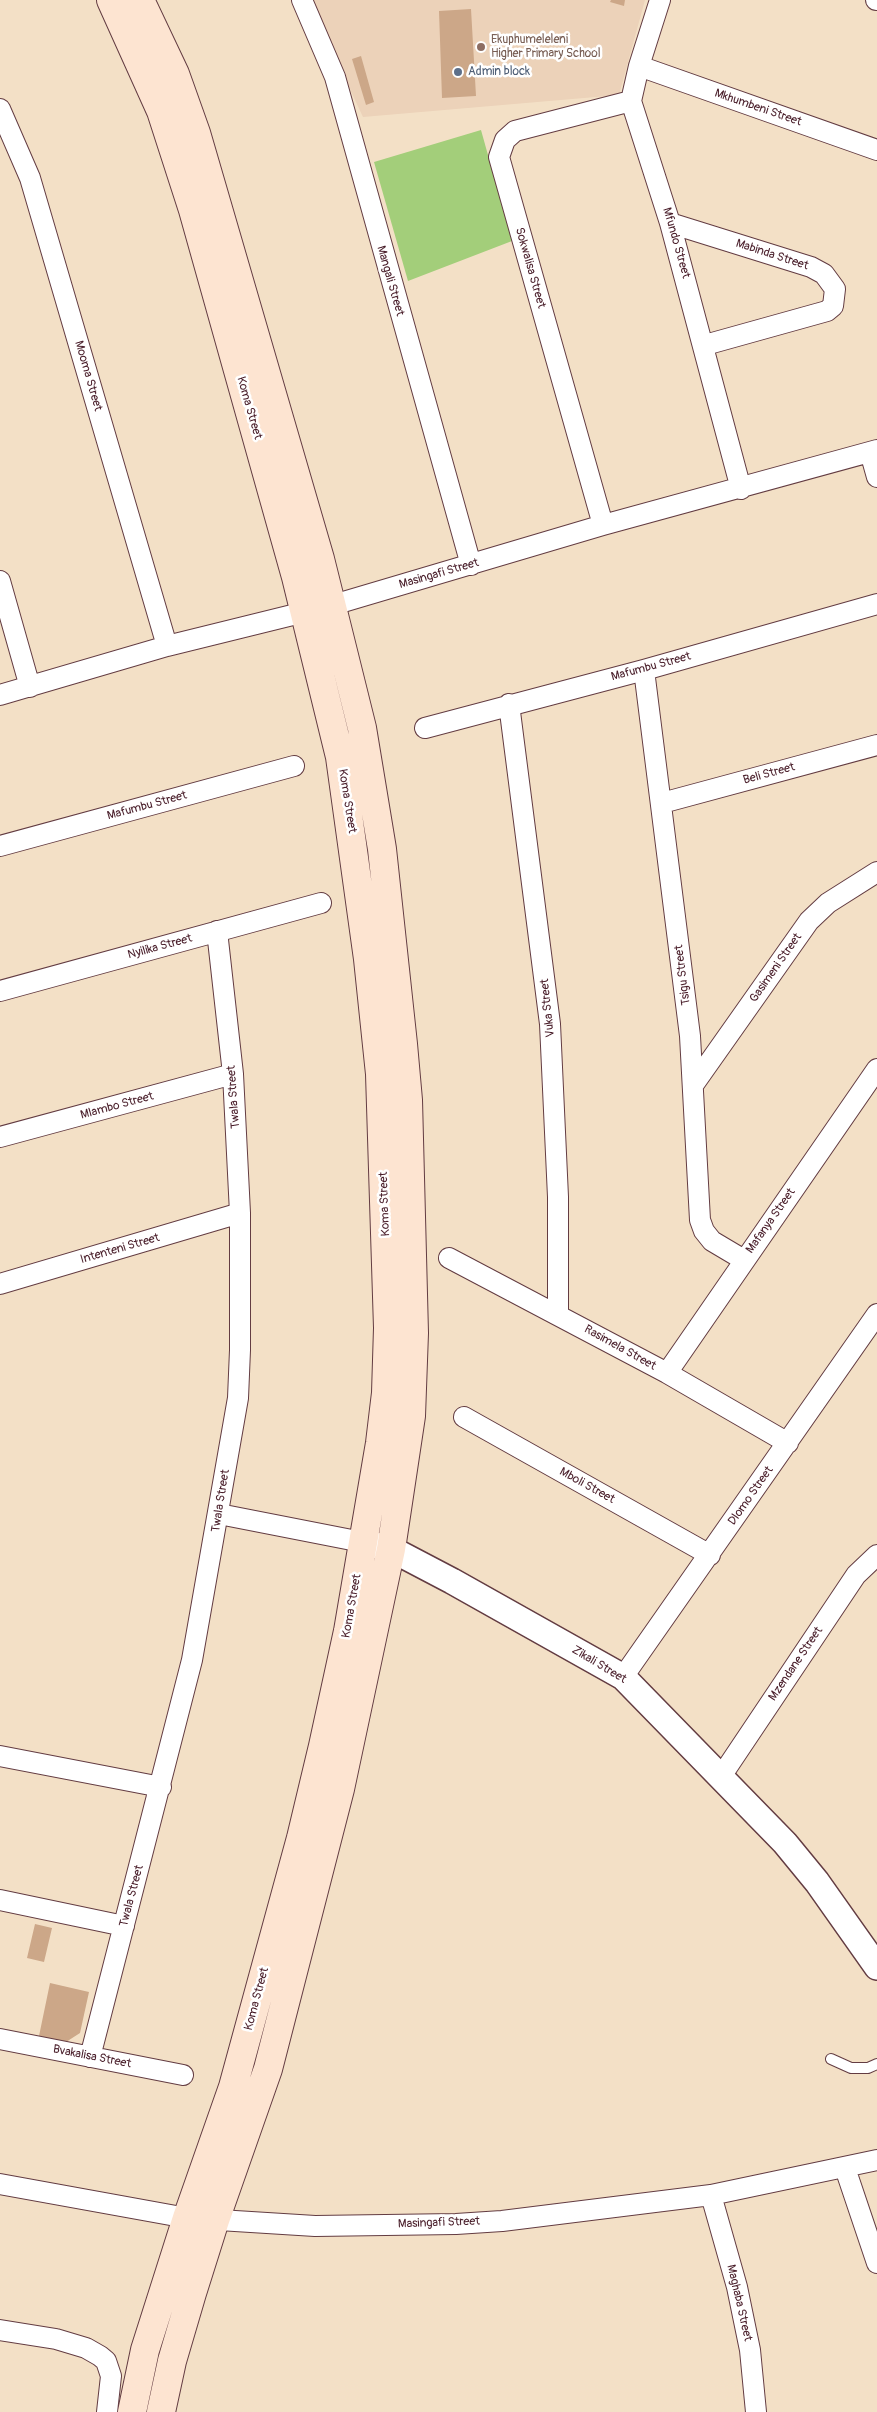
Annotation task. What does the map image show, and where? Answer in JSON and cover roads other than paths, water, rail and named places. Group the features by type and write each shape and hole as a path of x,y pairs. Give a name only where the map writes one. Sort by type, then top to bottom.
{"main road":[{"name":"Koma Street","path":"111,0 161,111 172,141 250,407 340,757 367,950 380,1074 388,1328 386,1393 380,1443 346,1641 301,1838 233,2087 145,2350 132,2412"},
{"name":"Koma Street","path":"140,0 176,74 196,133 333,605 362,728 373,785 395,965 408,1100 414,1333 411,1416 391,1550 340,1789 268,2069 215,2220 172,2361 161,2412"}],"street":[{"name":"Mangali Street","path":"302,0 335,78 471,566"},
{"path":"631,101 639,66 660,0"},
{"name":"Mkhumbeni Street","path":"639,66 877,150"},
{"name":"Mfundo Street","path":"631,101 670,223 705,345 741,489"},
{"name":"Sokwalisa Street","path":"602,525 499,157 505,140 515,131 631,101"},
{"name":"Mooma Street","path":"0,109 30,178 167,646"},
{"name":"Mabinda Street","path":"670,223 811,267 824,274 835,289 833,306 827,311 705,345"},
{"name":"Masingafi Street","path":"0,695 167,646 333,605 471,566 602,525 741,489 874,451"},
{"path":"874,451 877,478"},
{"path":"0,581 30,687"},
{"name":"Mafumbu Street","path":"425,728 509,704 644,670 877,604"},
{"name":"Tsigu Street","path":"644,670 689,1027 694,1084 700,1220 704,1231 712,1241 744,1260"},
{"name":"Vuka Street","path":"509,704 550,1024 558,1197 558,1314"},
{"name":"Beli Street","path":"662,803 877,745"},
{"name":"Mafumbu Street","path":"0,846 294,766"},
{"name":"Gasimeni Street","path":"694,1084 809,921 828,902 877,872"},
{"name":"Nyilika Street","path":"0,991 321,903"},
{"name":"Twala Street","path":"90,2057 161,1787 192,1660 219,1514 239,1385 240,1213 233,1074 217,931"},
{"name":"Mafanya Street","path":"667,1373 877,1069"},
{"name":"Mlambo Street","path":"0,1137 233,1074"},
{"name":"Intenteni Street","path":"0,1284 240,1213"},
{"name":"Rasimela Street","path":"450,1258 667,1373 788,1443"},
{"name":"Dlomo Street","path":"623,1677 877,1314"},
{"name":"Mboli Street","path":"464,1417 710,1555"},
{"name":"Zikali Street","path":"219,1514 362,1542 391,1550 452,1581 623,1677 784,1842 817,1882 877,1967"},
{"name":"Mzendane Street","path":"720,1778 856,1576 877,1555"},
{"path":"0,1756 161,1787"},
{"path":"0,1900 124,1926"},
{"name":"Bvakalisa Street","path":"0,2039 183,2075"},
{"name":"Masingafi Street","path":"0,2184 188,2218 314,2226 456,2224 502,2221 711,2195 877,2160"},
{"path":"845,2168 877,2264"},
{"name":"Maghaba Street","path":"711,2195 737,2287 748,2341 756,2412"},
{"path":"0,2330 56,2339 86,2348 106,2361 110,2368 111,2383 107,2412"}],"lane":[{"path":"831,2059 852,2068 868,2068 877,2064"}],"place":[{"name":"Ekuphumeleleni Higher Primary School","path":"481,47"},
{"name":"Admin block","path":"458,72"}]}
